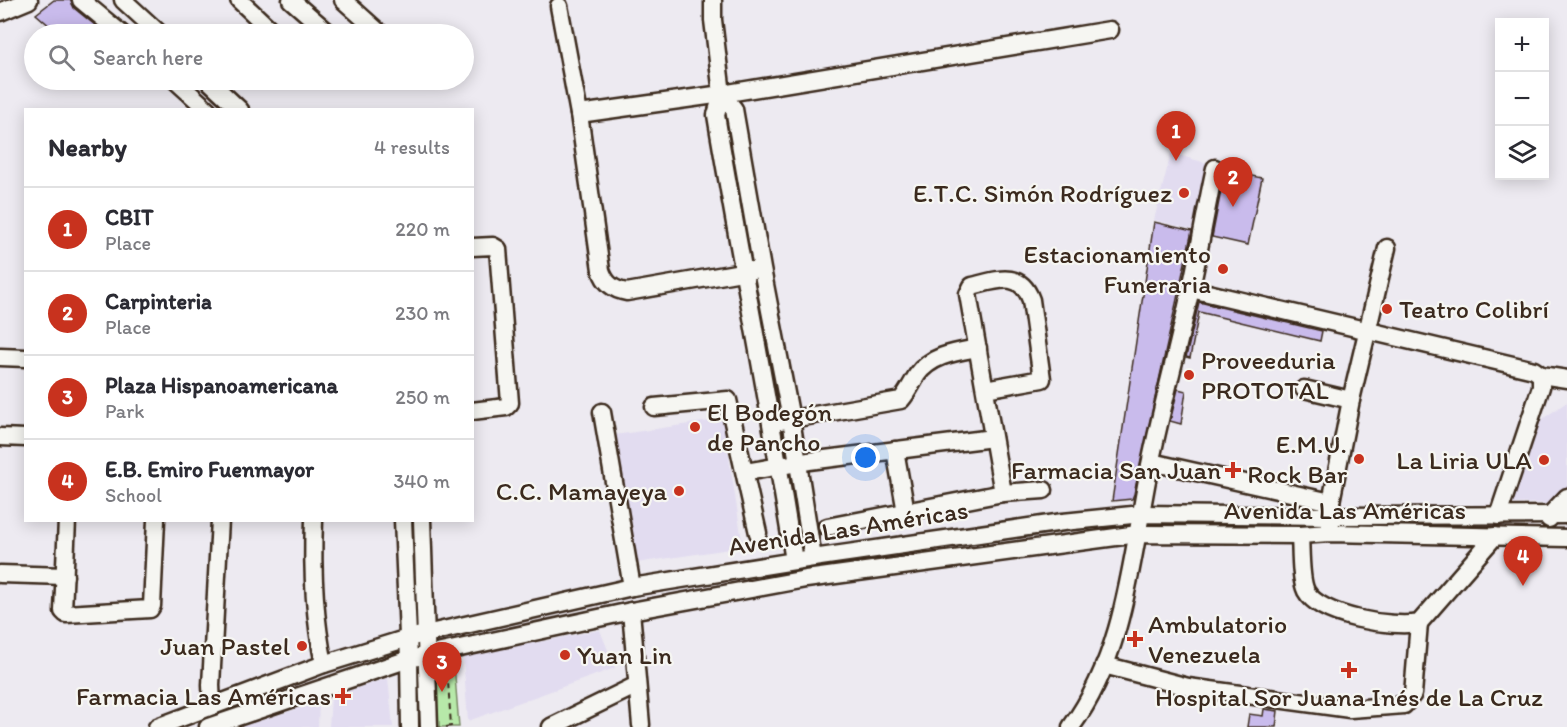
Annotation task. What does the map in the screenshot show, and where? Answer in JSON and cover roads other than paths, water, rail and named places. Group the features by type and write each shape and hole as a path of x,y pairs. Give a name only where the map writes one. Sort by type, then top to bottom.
{"street":[{"path":"0,12 29,0"},
{"path":"81,0 110,24"},
{"path":"123,0 149,24"},
{"path":"239,0 264,24"},
{"path":"291,0 310,6 323,24"},
{"path":"343,0 370,24"},
{"path":"713,0 713,20 722,94 716,115 795,561"},
{"path":"559,6 579,114 601,270 607,283 620,291 627,292 762,269"},
{"path":"579,114 722,94 1110,30"},
{"path":"186,90 206,108"},
{"path":"219,90 238,108"},
{"path":"722,94 734,109 791,420 813,558"},
{"path":"1071,727 1087,705 1115,635 1138,534 1150,462 1191,289 1215,168"},
{"path":"474,248 493,246 498,249 510,403 506,407 474,411"},
{"path":"1150,462 1330,517 1351,400 1387,248"},
{"path":"985,389 1042,379 1031,300 1021,283 1006,279 972,286 968,294 1003,493"},
{"path":"1191,289 1534,370 1541,375 1567,379"},
{"path":"771,423 902,400 927,364 941,356 978,348"},
{"path":"0,357 24,358"},
{"path":"1498,516 1541,387 1541,375"},
{"path":"1304,389 1351,400"},
{"path":"654,407 728,400 758,533"},
{"path":"602,412 632,587"},
{"path":"0,437 24,438"},
{"path":"746,472 809,461 993,438"},
{"path":"895,450 906,512"},
{"path":"827,527 1003,493 1044,489"},
{"path":"1550,538 1546,526 1550,515 1567,497"},
{"name":"Avenida Las Américas","path":"157,727 324,664 408,638 632,587 813,558 1063,522 1142,514 1330,517 1567,515"},
{"name":"Avenida Las Américas","path":"208,727 409,659 631,612 806,579 1138,534 1300,535 1330,517 1495,536 1567,538"},
{"path":"67,522 63,611 66,614 150,609 156,522"},
{"path":"212,706 211,685 220,522"},
{"path":"314,522 312,561 319,643 324,664"},
{"path":"403,522 410,727"},
{"path":"422,522 429,727"},
{"path":"1300,535 1305,588 1312,601 1342,615 1406,626 1419,623 1495,536"},
{"path":"0,574 65,576"},
{"path":"631,612 641,725"},
{"path":"1104,665 1188,687 1262,697 1350,708 1404,705 1413,694 1419,623"},
{"path":"551,727 637,685"}],"place":[{"name":"CBIT","path":"1176,161"},
{"name":"E.T.C. Simón Rodríguez","path":"1184,193"},
{"name":"Carpinteria","path":"1233,207"},
{"name":"Estacionamiento Funeraria","path":"1223,269"},
{"name":"Teatro Colibrí","path":"1387,309"},
{"name":"Proveeduria PROTOTAL","path":"1189,375"},
{"name":"El Bodegón de Pancho","path":"695,427"},
{"name":"E.M.U. Rock Bar","path":"1359,459"},
{"name":"La Liria ULA","path":"1544,460"},
{"name":"Farmacia San Juan","path":"1233,470"},
{"name":"C.C. Mamayeya","path":"679,491"},
{"name":"E.B. Emiro Fuenmayor","path":"1523,586"},
{"name":"Ambulatorio Venezuela","path":"1135,639"},
{"name":"Juan Pastel","path":"302,646"},
{"name":"Yuan Lin","path":"565,655"},
{"name":"Hospital Sor Juana Inés de La Cruz","path":"1349,670"},
{"name":"Plaza Hispanoamericana","path":"442,692"},
{"name":"Farmacia Las Américas","path":"343,696"}]}
